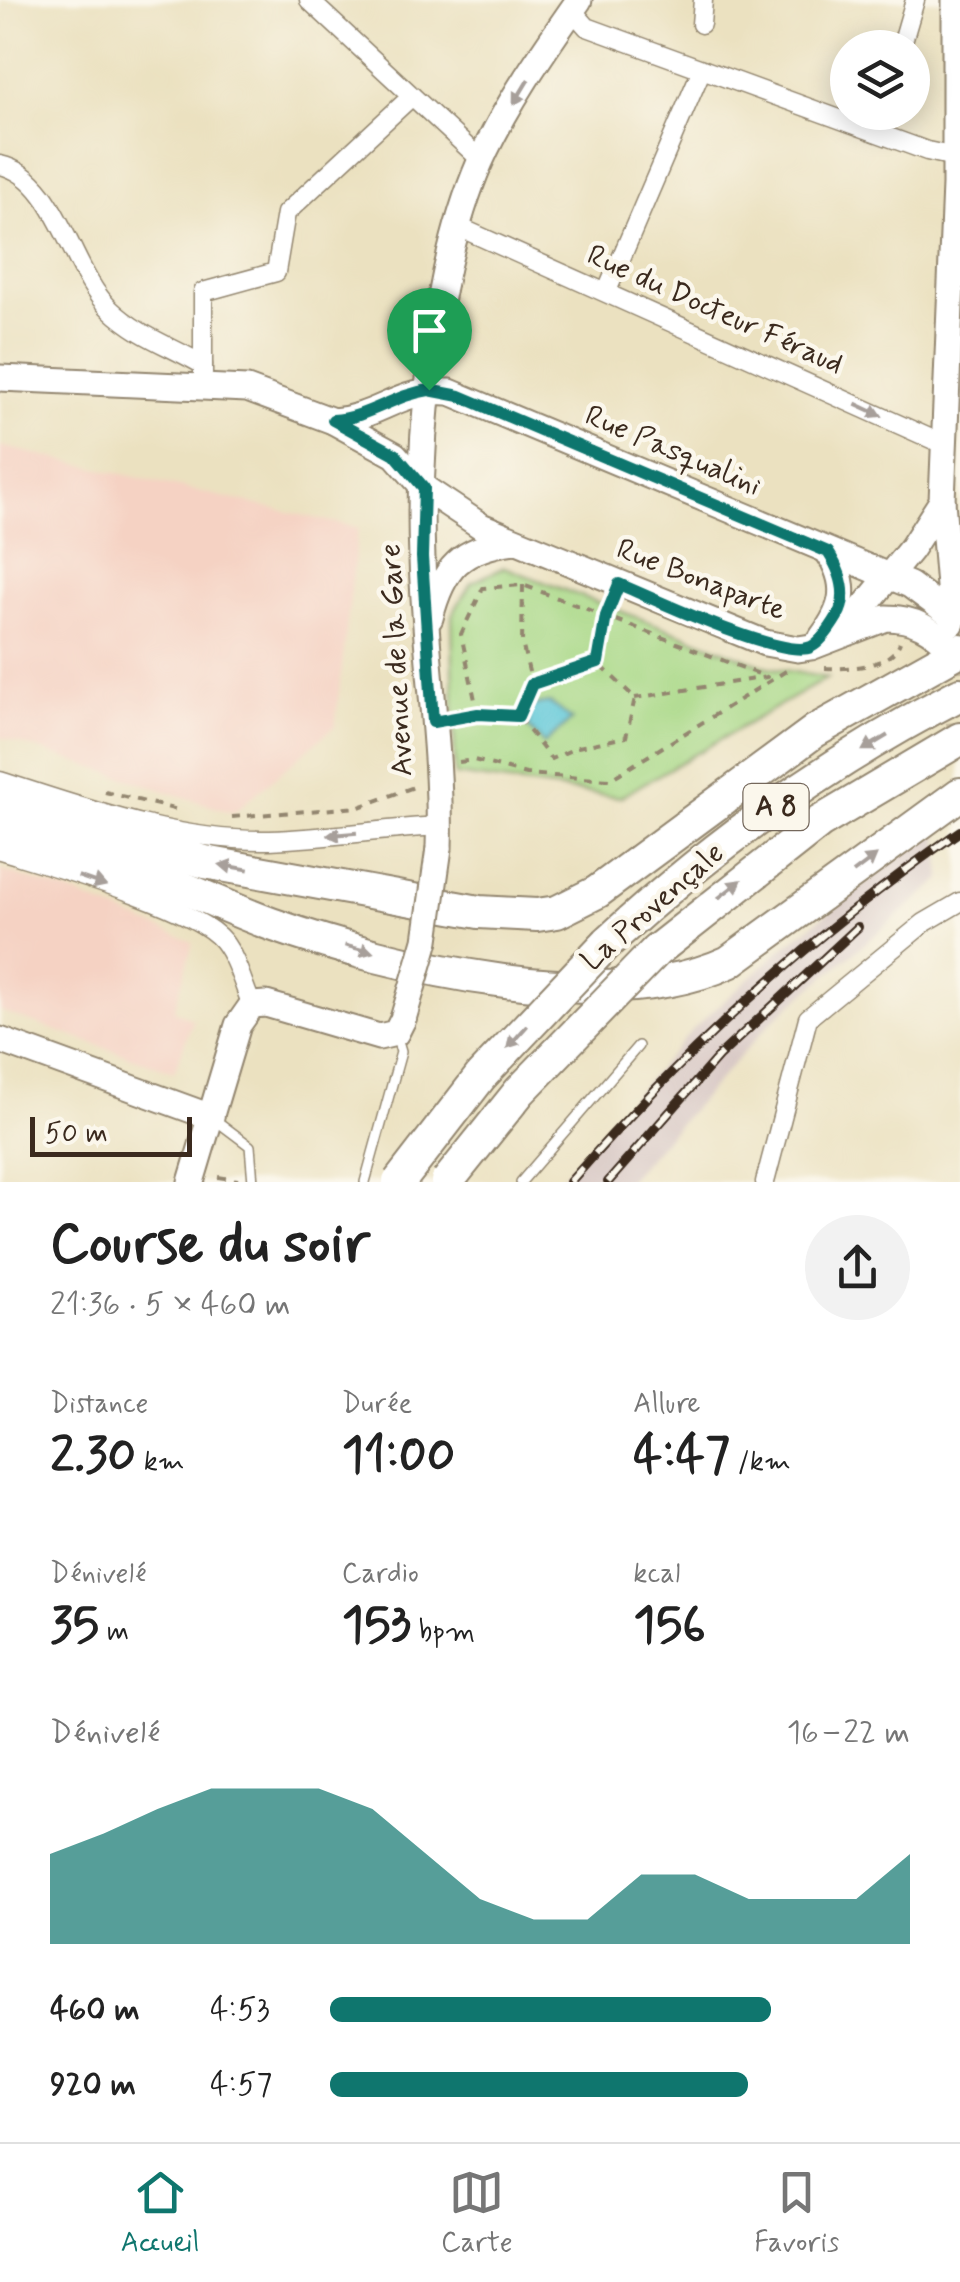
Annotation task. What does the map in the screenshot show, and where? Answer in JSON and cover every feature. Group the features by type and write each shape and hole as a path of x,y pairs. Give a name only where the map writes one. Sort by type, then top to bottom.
{"highway":[{"path":"0,801 206,862 479,912 536,916 557,912 598,892 801,741 956,649"},
{"name":"La Provençale","path":"399,1182 481,1076 608,942 745,828 880,739 960,694"},
{"name":"La Provençale","path":"448,1182 530,1079 656,951 820,822 960,738"},
{"path":"0,826 329,942 481,975 608,988 663,984 699,976 730,962 960,794"}],"main road":[{"path":"955,0 955,157 942,501 956,616 956,649"},
{"name":"Avenue de la Gare","path":"400,1026 426,940 439,837 422,557 429,390 459,227 481,160 573,3"},
{"name":"Rue Bonaparte","path":"0,378 203,375 247,389 333,420 395,454 424,488 464,517 514,542 764,643 798,649 814,657 839,637 886,618 901,618"},
{"path":"333,420 354,419 407,393 429,390"},
{"name":"Rue Pasqualini","path":"429,390 460,396 890,576 922,591 956,616"},
{"path":"839,637 890,576 942,501"},
{"path":"427,633 436,593 453,566 474,548 514,542"},
{"path":"814,657 839,614 844,596 839,568 828,552"},
{"path":"901,618 928,628 956,649"},
{"path":"192,1178 242,1014 252,1005 266,1004 378,1037 400,1026"},
{"path":"0,1040 210,1117"}],"street":[{"path":"309,0 481,160"},
{"path":"701,24 704,0"},
{"path":"906,30 915,0"},
{"path":"573,3 587,27 927,151 955,157"},
{"path":"606,291 702,69"},
{"path":"203,375 203,292 276,272 286,213 412,96"},
{"path":"0,165 30,178 90,287 109,309 203,375"},
{"name":"Rue du Docteur Féraud","path":"459,227 947,446"},
{"path":"0,781 167,830 222,838 439,837"},
{"path":"0,850 178,912 211,928 224,942 252,1005"},
{"path":"765,1182 808,1018 924,922 960,902"}],"lane":[{"name":"Avenue de la Gare","path":"365,1182 401,1052 400,1026"},
{"path":"521,1182 638,1046"},
{"path":"210,1117 250,1146 253,1182"}],"path":[{"path":"598,662 606,616 619,584"},
{"path":"518,716 532,684 522,643 523,585"},
{"path":"478,714 460,634 483,588 523,585 767,676 636,698"},
{"path":"814,657 843,669 881,660 897,650 904,633 901,618"},
{"path":"532,684 598,662"},
{"path":"598,662 636,698"},
{"path":"456,773 457,764 468,760 526,774 610,780 790,670"},
{"path":"433,722 478,714 518,716 551,759 578,747 626,737 636,698"},
{"path":"228,818 374,804 388,799 410,778"},
{"path":"93,789 192,813"},
{"path":"192,1178 253,1182"}],"shaded area":[{"path":"0,446 358,528 335,726 233,813 0,737"},
{"path":"938,825 942,879 773,1020 626,1182 557,1182 692,1030 782,949"},
{"path":"0,870 69,892 193,942 174,1010 193,1020 174,1072 0,1011"}],"green space":[{"path":"504,567 768,667 827,678 620,797 455,775 452,615 471,583"}],"water":[{"path":"550,703 572,720 544,744 528,727 530,706"}],"tunnel":[{"path":"951,648 960,737"}],"railway":[{"path":"570,1182 659,1086 754,994 855,909 960,831"},
{"path":"608,1182 719,1056 858,927"}],"route":[{"path":"429,390 460,396 828,552 839,568 842,582 844,596 839,614 822,638 811,647 798,649 764,643 619,584 606,616 598,662 532,684 518,716 478,714 433,722 422,557 424,488 395,454 333,420 354,419 407,393 429,390"}]}
